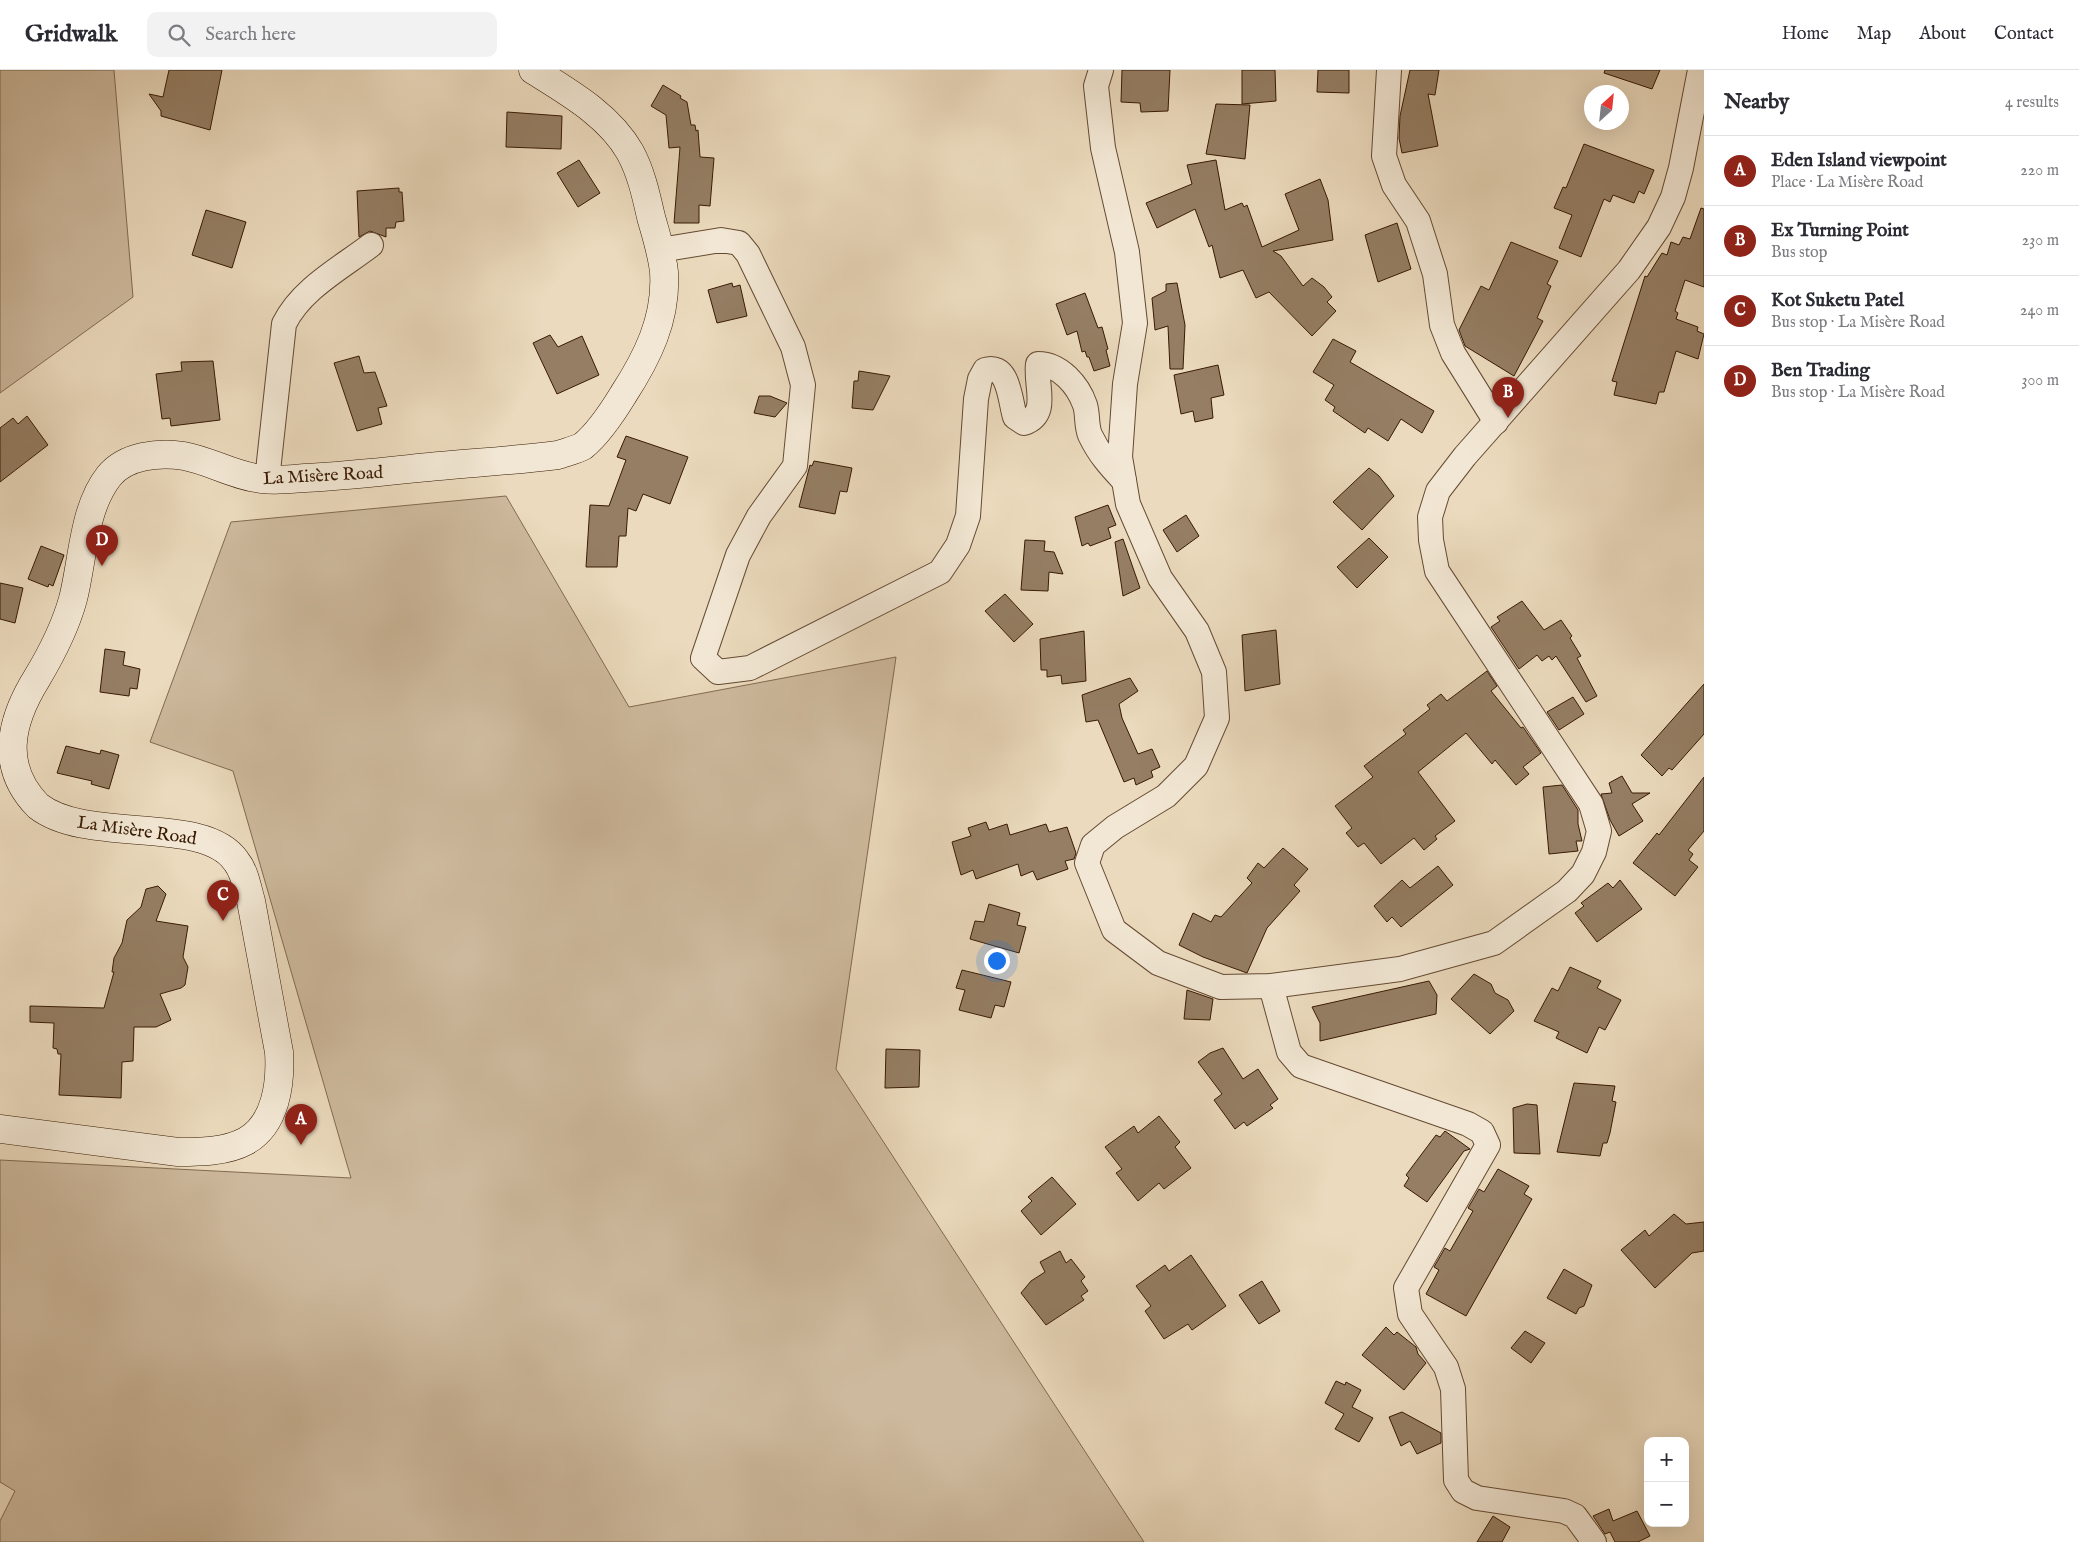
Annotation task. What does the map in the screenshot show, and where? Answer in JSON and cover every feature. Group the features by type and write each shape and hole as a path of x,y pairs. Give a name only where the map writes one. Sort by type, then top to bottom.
{"main road":[{"name":"La Misère Road","path":"0,1129 178,1152 201,1152 246,1141 258,1131 270,1113 278,1087 280,1068 278,1044 251,901 244,877 236,860 219,846 196,837 102,828 59,817 40,808 15,784 8,765 7,747 12,725 22,701 52,652 66,620 90,517 97,497 109,476 119,466 131,460 154,455 185,456 242,477 267,480 354,476 558,455 582,446 600,427 619,402 654,342 662,308 664,273 660,250 642,180 630,152 604,121 579,99 534,70"}],"street":[{"path":"1101,70 1096,86 1103,148 1127,252 1135,323 1125,384 1120,457 1128,504 1160,578 1197,631 1214,672 1217,718 1196,766 1166,796 1115,827 1093,845 1087,864 1114,930 1158,963 1221,987 1271,986 1400,969 1494,943 1567,892 1583,874 1594,852 1599,831 1592,804 1436,571 1430,540 1430,517 1438,491 1465,456 1629,270 1659,227 1673,197 1681,168 1700,70"},
{"path":"1389,70 1384,156 1394,185 1418,221 1435,274 1442,325 1453,353 1496,422"},
{"path":"660,250 722,240 738,243 748,254 793,347 803,385 795,466 759,516 738,556 703,658 718,672 750,668 940,572 958,545 968,516 976,399 980,379 985,370 992,368 999,370 1005,376 1015,417 1024,423 1033,420 1040,410 1038,364 1048,364 1060,370 1075,386 1085,406 1089,432 1102,457 1124,481"},
{"path":"267,480 284,324 291,310 308,293 371,245"},
{"path":"1271,986 1289,1052 1301,1066 1468,1124 1482,1132 1488,1145 1406,1288 1410,1314 1446,1367 1453,1389 1456,1480 1463,1491 1477,1498 1564,1511 1576,1516 1594,1542"}],"shaded area":[{"path":"0,70 114,70 133,297 0,393"},
{"path":"506,496 629,707 896,657 836,1069 1144,1542 0,1542 0,1521 15,1491 0,1482 0,1160 351,1178 233,771 150,742 231,522"}],"building":[{"path":"169,70 222,70 210,130 161,116 161,111 149,94 163,97"},
{"path":"1122,70 1170,70 1168,111 1141,112 1140,103 1121,102"},
{"path":"1242,70 1275,70 1276,101 1242,104"},
{"path":"1318,70 1349,70 1349,93 1317,92"},
{"path":"1410,70 1439,70 1435,95 1428,94 1438,146 1402,153 1399,138 1400,116"},
{"path":"1605,70 1660,70 1652,89 1604,73"},
{"path":"663,85 687,102 691,125 695,125 696,131 698,130 700,157 714,158 710,206 699,205 699,223 674,223 680,147 669,148 666,115 651,106"},
{"path":"1216,104 1250,105 1245,159 1206,154"},
{"path":"507,112 562,116 561,149 506,147"},
{"path":"1584,144 1654,170 1644,194 1639,191 1634,203 1613,195 1610,202 1604,199 1581,257 1559,248 1572,215 1554,208 1563,187 1566,188"},
{"path":"579,160 600,193 578,207 557,173"},
{"path":"1216,160 1225,210 1242,203 1244,207 1247,205 1262,247 1299,230 1285,194 1320,179 1328,200 1333,240 1273,251 1281,256 1303,286 1312,278 1324,287 1332,297 1327,302 1336,311 1312,336 1269,292 1256,298 1243,270 1220,278 1212,245 1209,247 1195,209 1157,228 1146,203 1192,184 1187,165"},
{"path":"399,188 399,192 402,192 404,221 396,222 395,228 386,228 386,237 370,231 359,237 357,191"},
{"path":"1701,208 1704,209 1704,287 1685,280 1675,311 1678,313 1676,319 1698,327 1697,331 1704,334 1698,359 1676,351 1664,392 1659,392 1656,404 1614,395 1617,382 1612,381 1645,276 1647,277 1662,253 1667,255 1671,242 1679,245 1683,237 1690,239"},
{"path":"206,210 246,222 232,268 192,255"},
{"path":"1397,223 1411,269 1378,282 1365,235"},
{"path":"1511,242 1558,261 1547,284 1551,286 1537,318 1543,321 1514,376 1465,346 1459,330 1481,286 1489,290"},
{"path":"732,283 733,287 740,285 747,316 717,323 708,290"},
{"path":"1177,283 1185,325 1183,369 1170,369 1168,326 1155,330 1152,298 1166,291 1166,284"},
{"path":"1085,293 1098,328 1102,327 1110,366 1094,371 1089,357 1087,357 1085,351 1082,352 1077,331 1067,335 1056,304"},
{"path":"550,335 558,347 582,336 599,375 557,394 533,343"},
{"path":"1333,339 1356,351 1350,362 1434,411 1422,433 1401,419 1388,441 1368,428 1365,433 1333,411 1335,407 1325,400 1334,385 1313,372"},
{"path":"359,356 364,373 375,372 387,406 378,408 382,424 357,431 334,363"},
{"path":"213,361 220,420 171,426 170,418 162,419 156,374 182,371 181,362"},
{"path":"1218,365 1224,395 1211,398 1213,418 1195,422 1193,411 1181,414 1174,375"},
{"path":"859,371 890,376 873,410 852,408 854,381 858,381"},
{"path":"759,396 770,396 787,403 775,417 754,413"},
{"path":"27,416 48,445 0,482 0,428 13,418 18,424"},
{"path":"626,436 688,457 670,504 643,494 636,511 628,508 626,536 619,536 617,567 586,567 590,505 609,506 626,460 617,457"},
{"path":"814,461 852,468 847,492 840,491 835,514 799,507 810,465 812,466"},
{"path":"1369,468 1379,476 1394,496 1362,530 1333,502"},
{"path":"1108,505 1116,525 1108,528 1111,538 1090,546 1088,543 1082,546 1075,517"},
{"path":"1186,515 1199,536 1177,552 1163,530"},
{"path":"1369,538 1388,557 1357,588 1337,567"},
{"path":"1123,539 1140,588 1123,596 1115,542"},
{"path":"1025,540 1045,541 1044,551 1054,552 1063,574 1049,572 1048,591 1021,590"},
{"path":"41,546 64,555 53,586 49,584 48,587 28,579"},
{"path":"0,583 23,588 15,623 0,619"},
{"path":"1005,594 1033,624 1014,642 985,611"},
{"path":"1522,601 1544,630 1561,620 1572,636 1570,638 1581,656 1577,658 1597,696 1586,702 1556,656 1552,660 1549,656 1542,661 1537,655 1519,669 1491,627 1500,621 1497,617"},
{"path":"1276,630 1280,684 1245,691 1242,635"},
{"path":"1084,631 1086,681 1062,684 1061,675 1047,677 1047,670 1041,670 1040,639"},
{"path":"105,649 125,652 123,665 140,669 137,689 130,688 129,696 100,692"},
{"path":"1487,671 1497,686 1491,691 1521,728 1523,727 1541,753 1523,767 1529,774 1516,785 1495,760 1492,764 1466,733 1418,772 1455,821 1435,836 1437,839 1424,850 1414,838 1381,864 1364,843 1358,847 1346,833 1352,828 1335,806 1373,777 1364,766 1406,734 1403,730 1430,709 1427,705 1441,694 1447,701"},
{"path":"1130,678 1138,691 1119,704 1122,718 1138,754 1152,749 1160,767 1151,771 1153,777 1136,785 1134,778 1124,782 1098,720 1086,722 1082,695"},
{"path":"1704,684 1704,734 1672,770 1669,768 1662,776 1641,755"},
{"path":"1573,697 1584,714 1559,730 1547,712"},
{"path":"66,746 100,754 101,750 119,755 109,789 91,784 92,781 57,773"},
{"path":"1622,776 1632,793 1650,793 1632,804 1643,821 1619,836 1610,820 1601,794 1612,793 1609,783"},
{"path":"1704,777 1704,831 1688,850 1693,854 1689,860 1698,867 1675,896 1633,863 1657,833 1659,835"},
{"path":"1562,785 1578,810 1578,824 1582,841 1576,841 1578,851 1549,854 1543,787"},
{"path":"986,822 989,830 1007,824 1010,835 1046,824 1049,832 1067,827 1076,853 1074,859 1065,861 1068,869 1037,880 1033,871 1021,876 1018,864 976,879 973,870 961,875 952,842 971,836 968,828"},
{"path":"1283,848 1308,869 1294,885 1300,891 1267,928 1247,973 1203,957 1179,945 1193,913 1211,922 1215,915 1221,917 1252,883 1247,878 1258,863 1264,868"},
{"path":"1438,866 1453,885 1401,927 1392,917 1387,922 1374,906 1402,880 1410,888"},
{"path":"1620,880 1642,909 1597,942 1575,913 1584,906 1581,903 1608,883 1613,888"},
{"path":"158,886 166,894 156,921 188,926 183,957 188,967 185,985 160,994 171,1020 156,1027 134,1027 133,1061 122,1062 121,1098 59,1095 61,1054 58,1054 57,1049 53,1048 54,1023 30,1022 30,1006 104,1008 114,972 112,972 114,958 122,943 127,920 141,907 146,889"},
{"path":"989,904 1020,913 1017,925 1026,927 1019,953 970,939 975,921 984,922"},
{"path":"1570,967 1601,981 1597,988 1621,1000 1605,1030 1599,1027 1587,1053 1556,1038 1559,1032 1534,1021 1552,988 1558,991"},
{"path":"962,970 1011,982 1004,1007 995,1005 991,1018 959,1010 965,990 956,988"},
{"path":"1474,974 1491,984 1495,993 1508,1000 1514,1011 1490,1034 1451,999"},
{"path":"1429,981 1437,995 1436,1014 1320,1041 1320,1023 1312,1007"},
{"path":"1187,990 1213,999 1210,1020 1184,1019"},
{"path":"1223,1048 1243,1079 1258,1069 1278,1099 1270,1105 1273,1108 1247,1126 1244,1122 1235,1129 1214,1100 1222,1094 1198,1062 1210,1053"},
{"path":"886,1049 920,1050 919,1087 885,1088"},
{"path":"1574,1083 1615,1086 1612,1101 1616,1102 1610,1133 1607,1143 1603,1143 1600,1156 1557,1152"},
{"path":"1527,1104 1537,1105 1540,1154 1514,1153 1513,1108"},
{"path":"1159,1116 1180,1142 1175,1147 1191,1168 1164,1189 1159,1183 1138,1201 1116,1173 1122,1169 1105,1147 1134,1126 1138,1133"},
{"path":"1445,1131 1470,1149 1464,1151 1427,1202 1404,1186 1409,1178 1406,1175 1436,1135 1440,1137"},
{"path":"1498,1169 1529,1186 1524,1194 1532,1199 1466,1316 1426,1294 1439,1270 1434,1267 1445,1248 1450,1251 1473,1211 1468,1208 1479,1189 1484,1192"},
{"path":"1052,1177 1076,1204 1041,1235 1021,1211 1032,1201 1028,1197"},
{"path":"1674,1214 1686,1224 1704,1222 1704,1251 1692,1253 1655,1288 1621,1250 1645,1230 1649,1236"},
{"path":"1060,1251 1066,1263 1071,1259 1085,1277 1081,1281 1088,1291 1081,1296 1084,1300 1046,1325 1021,1293 1031,1281 1045,1272 1040,1262"},
{"path":"1191,1255 1226,1306 1192,1330 1188,1324 1164,1339 1145,1311 1151,1306 1136,1286 1165,1265 1169,1271"},
{"path":"1564,1269 1592,1285 1584,1306 1579,1308 1576,1314 1547,1298"},
{"path":"1262,1281 1280,1311 1259,1324 1239,1295"},
{"path":"1386,1327 1394,1335 1397,1332 1416,1347 1418,1354 1426,1363 1404,1390 1362,1355"},
{"path":"1525,1331 1545,1343 1531,1363 1511,1348"},
{"path":"1336,1381 1345,1385 1346,1382 1361,1390 1352,1407 1373,1418 1359,1442 1335,1429 1344,1414 1325,1403"},
{"path":"1402,1412 1441,1433 1441,1443 1417,1454 1410,1441 1401,1446 1389,1417"},
{"path":"1609,1509 1613,1521 1637,1511 1650,1536 1638,1542 1615,1542 1610,1532 1605,1534 1593,1516"},
{"path":"1493,1516 1510,1527 1502,1542 1477,1542"}],"place":[{"name":"Ex Turning Point","path":"1508,418"},
{"name":"Ben Trading","path":"102,566"},
{"name":"Kot Suketu Patel","path":"223,921"},
{"name":"Eden Island viewpoint","path":"301,1145"}]}
